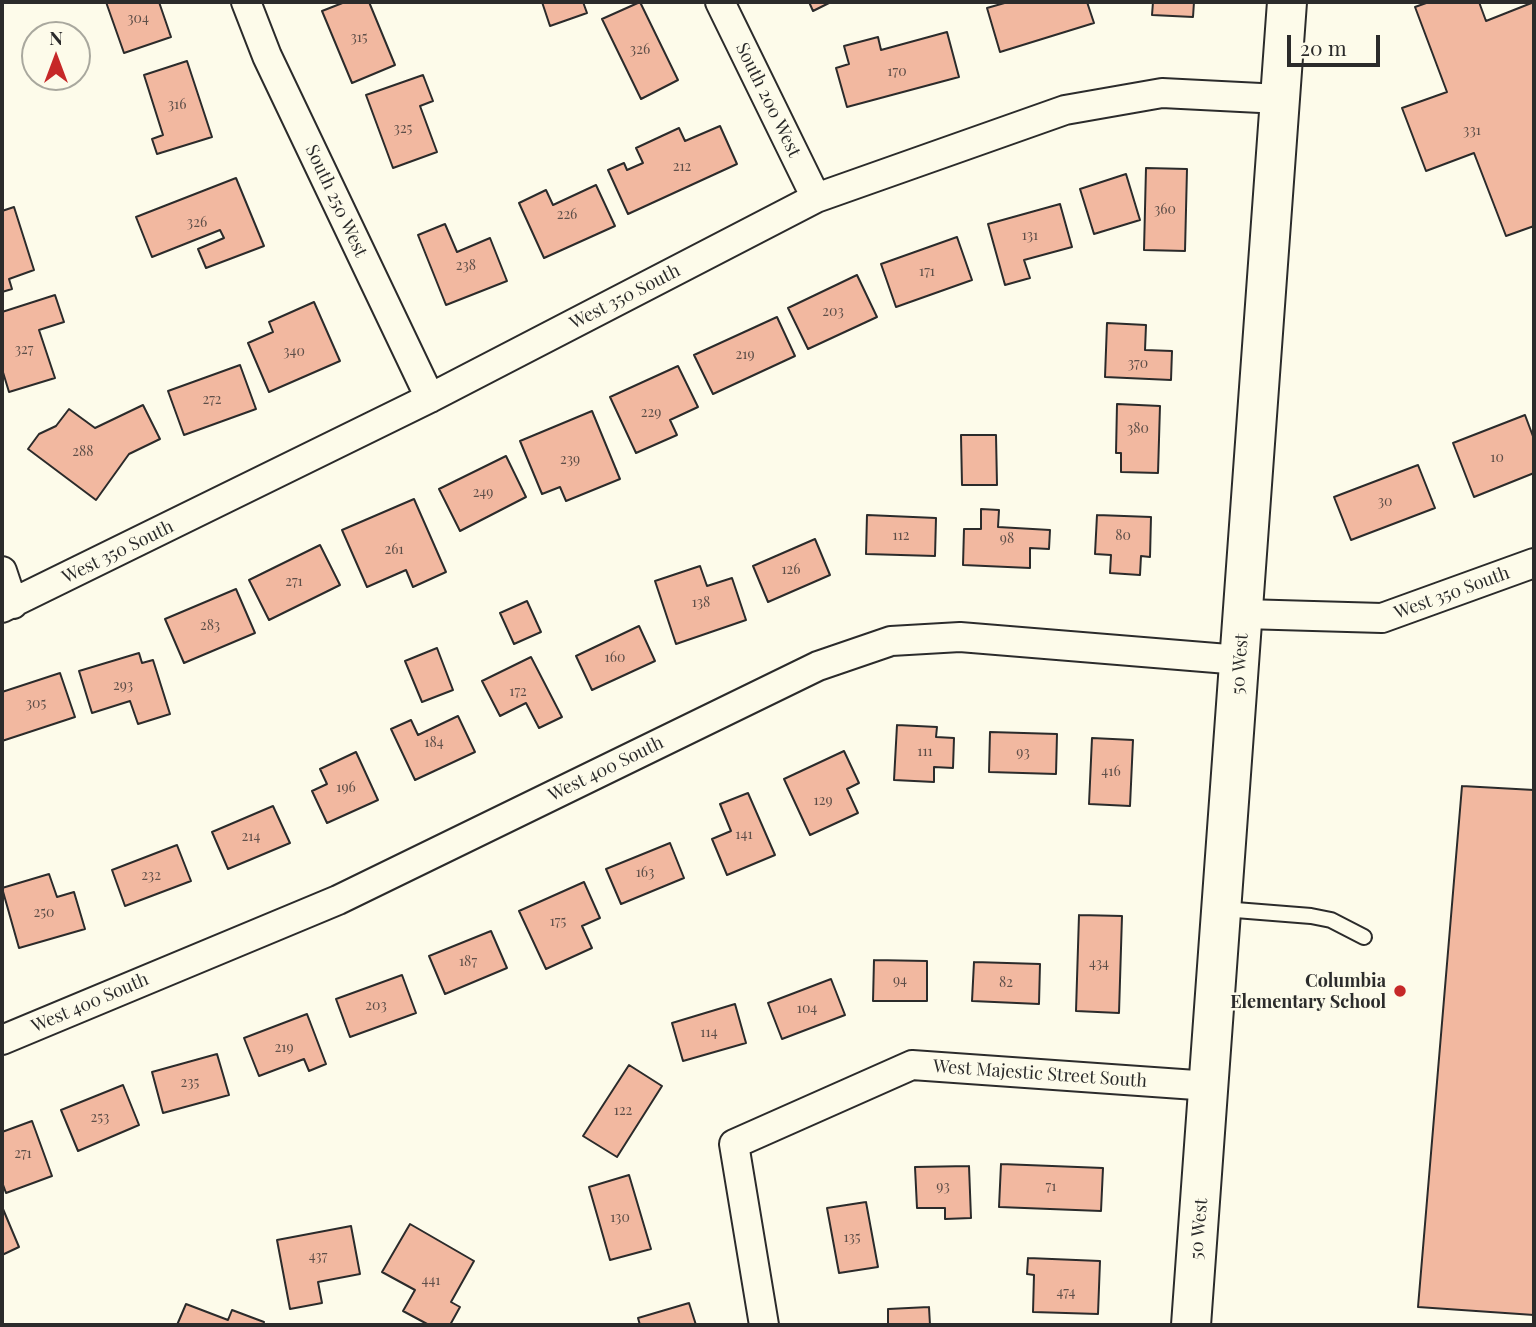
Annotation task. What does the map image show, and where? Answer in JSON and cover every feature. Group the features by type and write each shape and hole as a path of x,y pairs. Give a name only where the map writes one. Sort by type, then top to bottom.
{"street":[{"name":"South 250 West","path":"246,2 267,56 430,398"},
{"name":"South 200 West","path":"720,2 816,198"},
{"name":"50 West","path":"1191,1325 1287,2"},
{"name":"West 350 South","path":"7,606 430,398 816,198 1065,110 1162,93 1280,99"},
{"name":"West 350 South","path":"1244,614 1382,618 1534,563"},
{"path":"2,571 7,606"},
{"name":"West 400 South","path":"2,1040 338,900 818,666 891,641 960,637 1240,660"},
{"name":"West Majestic Street South","path":"764,1325 734,1144 912,1065 1210,1086"}],"lane":[{"path":"1223,909 1311,916 1331,920 1364,937"}],"building":[{"path":"106,2 159,2 171,37 124,53"},
{"path":"345,2 369,2 395,65 352,83 322,11"},
{"path":"542,2 583,2 587,13 550,26"},
{"path":"640,2 678,80 641,99 602,19"},
{"path":"809,2 831,2 813,11"},
{"path":"1008,2 1087,2 1094,23 1000,52 987,8"},
{"path":"1153,2 1194,2 1193,17 1152,15"},
{"path":"1429,2 1479,2 1486,21 1534,2 1534,226 1506,236 1474,153 1426,171 1402,108 1447,92 1415,7"},
{"path":"947,32 959,77 847,107 836,68 849,64 844,46 878,37 881,50"},
{"path":"187,61 212,137 157,154 152,139 163,135 144,75"},
{"path":"423,75 433,101 420,106 437,152 393,168 366,95"},
{"path":"720,126 737,164 628,214 608,170 624,163 627,170 643,163 636,148 679,128 685,141"},
{"path":"1146,168 1187,169 1185,251 1144,250"},
{"path":"1126,174 1140,220 1094,234 1080,189"},
{"path":"236,178 264,246 206,268 198,249 224,238 220,230 152,257 136,217"},
{"path":"596,185 615,226 544,258 519,203 546,190 553,205"},
{"path":"1060,204 1072,247 1024,260 1030,278 1005,285 988,224"},
{"path":"14,207 34,270 9,279 12,289 2,292 2,211"},
{"path":"445,224 457,252 490,238 507,281 446,305 418,235"},
{"path":"957,237 972,280 896,307 881,264"},
{"path":"857,275 877,317 808,349 788,308"},
{"path":"55,295 64,322 39,330 55,378 9,392 2,369 2,312"},
{"path":"314,302 340,361 269,392 248,343 273,332 269,322"},
{"path":"777,317 795,356 713,394 694,355"},
{"path":"1107,323 1146,325 1145,350 1172,351 1171,380 1105,377"},
{"path":"240,365 256,409 184,435 168,391"},
{"path":"678,366 698,407 670,420 677,435 636,453 610,397"},
{"path":"1117,404 1160,406 1158,473 1121,472 1121,453 1116,453"},
{"path":"143,405 160,439 129,454 96,500 28,449 39,434 56,426 69,409 95,428"},
{"path":"592,411 620,479 566,501 560,487 542,494 520,441"},
{"path":"1525,415 1534,439 1534,473 1474,497 1453,443"},
{"path":"961,435 996,435 997,485 962,485"},
{"path":"506,456 526,497 460,531 439,489"},
{"path":"1418,465 1435,508 1351,540 1334,497"},
{"path":"414,499 446,572 413,587 406,570 367,587 342,530"},
{"path":"981,509 999,510 998,527 1050,530 1049,549 1030,548 1030,568 963,565 964,529 981,529"},
{"path":"867,515 936,518 935,556 866,554"},
{"path":"1097,515 1151,517 1150,557 1141,556 1140,575 1110,573 1111,555 1095,554"},
{"path":"815,539 830,575 768,602 753,566"},
{"path":"320,545 340,585 269,620 249,580"},
{"path":"700,566 707,586 732,578 746,620 676,644 655,581"},
{"path":"236,589 255,633 184,663 165,619"},
{"path":"527,601 541,632 514,644 500,613"},
{"path":"639,626 655,661 592,690 576,656"},
{"path":"437,648 453,690 422,702 405,661"},
{"path":"139,653 142,663 153,660 170,714 138,724 130,701 92,713 79,671"},
{"path":"531,657 562,717 539,728 526,703 500,716 482,681"},
{"path":"60,673 75,717 2,741 2,692"},
{"path":"458,716 475,752 415,780 391,729 411,720 418,735"},
{"path":"897,725 937,727 936,737 954,738 953,768 934,767 934,782 894,780"},
{"path":"990,732 1057,734 1056,774 989,772"},
{"path":"1092,738 1133,740 1130,806 1089,804"},
{"path":"844,751 859,783 847,789 858,813 810,835 784,779"},
{"path":"356,752 378,800 327,823 312,791 327,784 320,769"},
{"path":"1462,786 1534,790 1534,1315 1418,1307"},
{"path":"748,793 775,855 727,875 712,839 731,831 720,804"},
{"path":"273,806 290,843 228,869 212,832"},
{"path":"670,843 684,878 621,904 606,869"},
{"path":"177,845 191,881 125,906 112,870"},
{"path":"49,874 57,897 74,892 85,929 19,948 2,888"},
{"path":"584,882 600,918 582,926 592,948 546,969 519,911"},
{"path":"1079,915 1122,916 1119,1013 1076,1011"},
{"path":"491,931 507,968 445,994 429,956"},
{"path":"874,960 927,961 927,1001 873,1001"},
{"path":"974,962 1040,964 1039,1004 972,1001"},
{"path":"402,975 416,1013 350,1037 336,999"},
{"path":"831,979 845,1015 782,1039 768,1003"},
{"path":"735,1004 746,1043 683,1061 672,1023"},
{"path":"307,1014 326,1064 309,1071 304,1059 259,1076 244,1038"},
{"path":"217,1054 229,1095 163,1113 152,1072"},
{"path":"629,1065 662,1086 617,1157 583,1136"},
{"path":"123,1085 139,1125 78,1151 61,1110"},
{"path":"32,1121 52,1176 6,1193 2,1182 2,1132"},
{"path":"1001,1164 1103,1168 1101,1211 999,1207"},
{"path":"969,1166 971,1218 945,1219 945,1208 917,1208 915,1167"},
{"path":"629,1175 651,1249 610,1260 589,1187"},
{"path":"866,1202 878,1267 839,1273 827,1208"},
{"path":"2,1210 19,1247 2,1255"},
{"path":"410,1224 474,1261 451,1302 460,1307 450,1325 429,1325 403,1311 415,1290 382,1272"},
{"path":"351,1226 360,1274 318,1282 322,1303 290,1309 277,1240"},
{"path":"1028,1258 1100,1261 1098,1314 1033,1312 1034,1275 1027,1274"},
{"path":"689,1303 696,1325 640,1325 638,1318"},
{"path":"186,1304 228,1320 232,1310 264,1322 263,1325 177,1325"},
{"path":"929,1307 930,1325 888,1325 888,1309"}],"place":[{"name":"Columbia Elementary School","path":"1400,991"}]}
